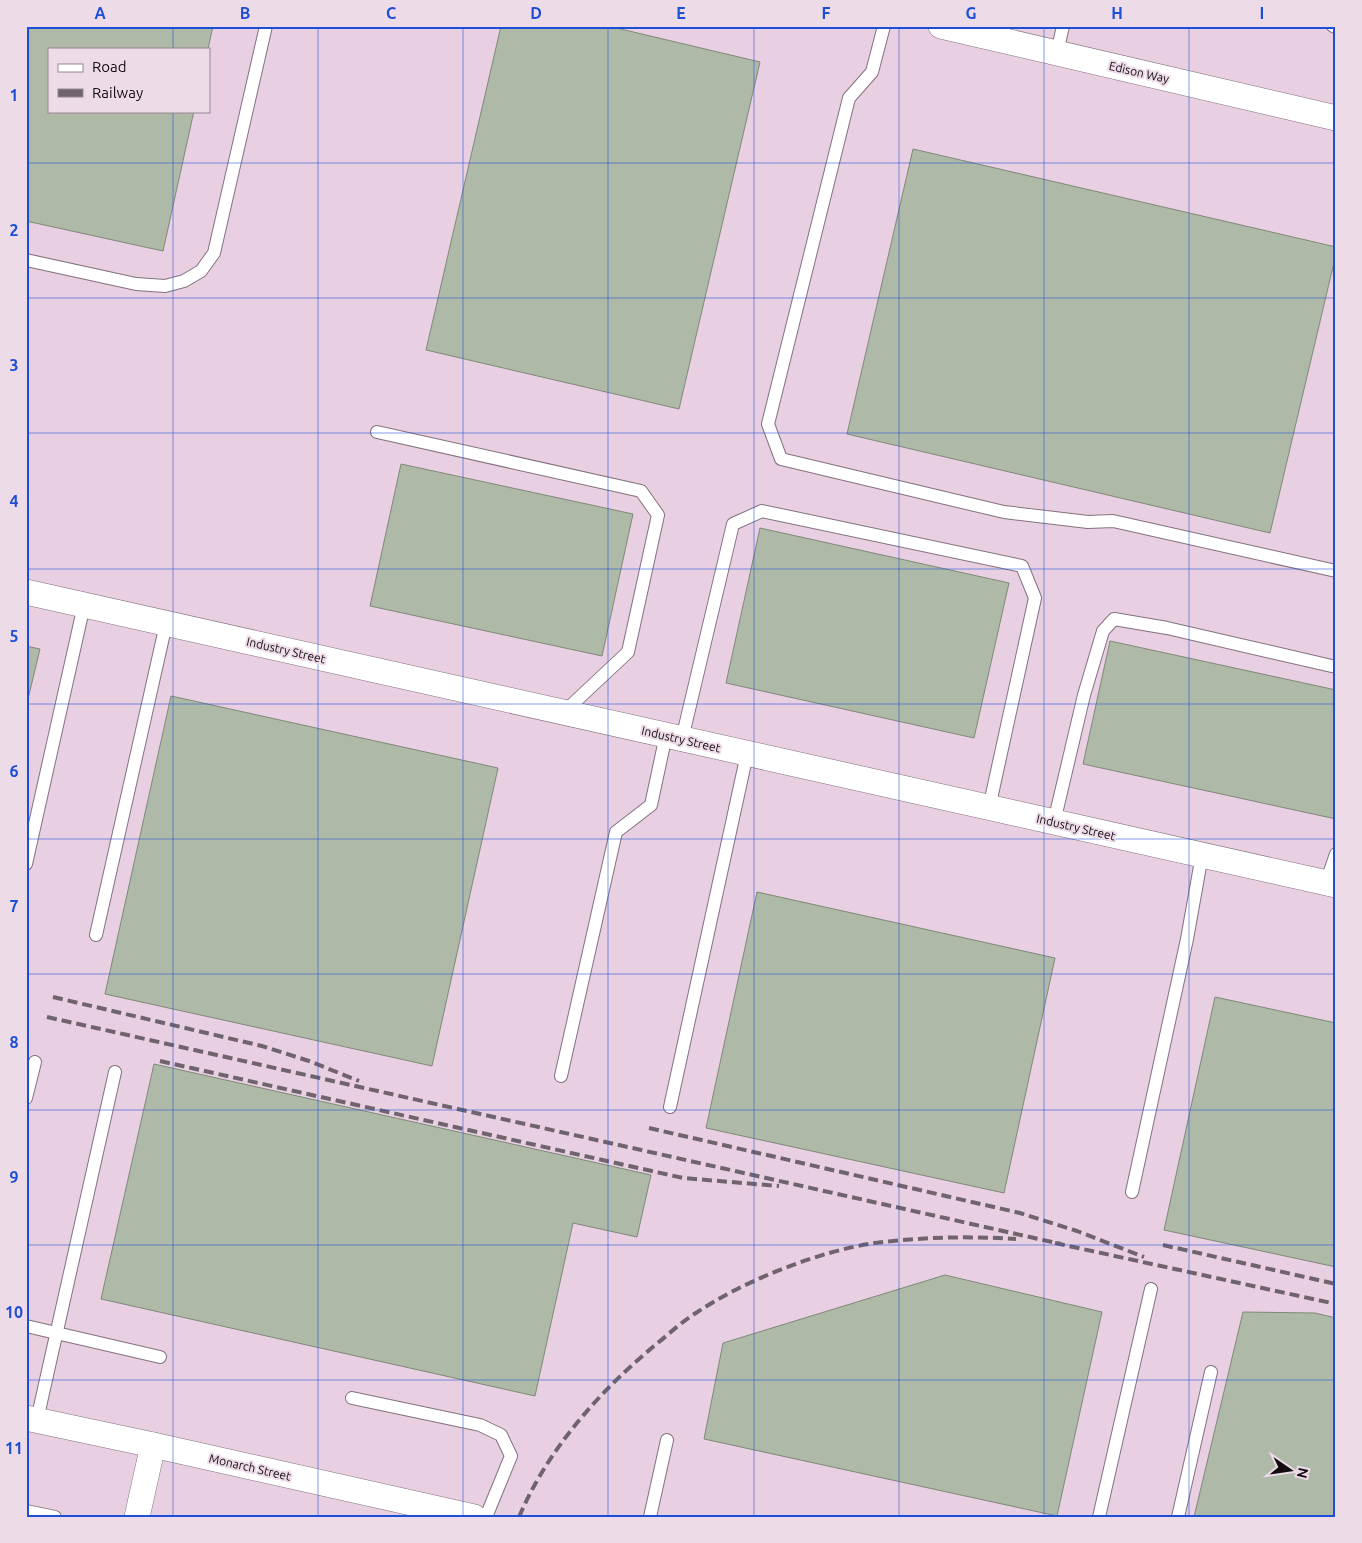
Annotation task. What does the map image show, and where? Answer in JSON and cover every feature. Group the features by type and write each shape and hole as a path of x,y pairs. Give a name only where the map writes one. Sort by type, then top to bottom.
{"street":[{"name":"Edison Way","path":"941,26 1336,118"},
{"name":"Industry Street","path":"26,592 1331,884"},
{"name":"Monarch Street","path":"32,1419 461,1515"},
{"path":"137,1517 153,1445"}],"lane":[{"path":"26,260 136,284 165,286 184,281 201,271 214,253 266,26"},
{"path":"884,26 872,72 849,98 768,424 781,458 1004,512 1088,522 1113,521 1336,571"},
{"path":"1057,53 1063,26"},
{"path":"377,432 641,491 658,514 628,652 563,713"},
{"path":"561,1076 616,832 650,805 674,737 733,524 762,511 1022,566 1035,598 989,808"},
{"path":"26,864 84,605"},
{"path":"1054,822 1089,677 1103,631 1114,619 1167,628 1336,667"},
{"path":"96,935 166,624"},
{"path":"670,1107 747,754"},
{"path":"1331,884 1336,854"},
{"path":"1132,1192 1187,939 1202,855"},
{"path":"26,1098 35,1062"},
{"path":"32,1419 57,1333 116,1072"},
{"path":"1099,1517 1151,1289"},
{"path":"26,1326 160,1357"},
{"path":"1178,1517 1211,1372"},
{"path":"352,1398 480,1425 501,1435 511,1456 486,1517"},
{"path":"650,1517 667,1440"},
{"path":"26,1511 55,1517"}],"shaded area":[{"path":"26,26 1336,26 1336,1517 26,1517"}],"building":[{"path":"26,26 213,26 208,48 48,48 48,112 194,112 163,251 26,221"},
{"path":"501,26 608,26 760,62 679,409 426,350"},
{"path":"913,149 1336,247 1336,254 1270,533 847,434"},
{"path":"401,464 633,514 602,656 370,606"},
{"path":"760,528 1009,583 974,738 726,683"},
{"path":"1110,641 1336,690 1336,819 1083,764"},
{"path":"26,646 40,649 26,707"},
{"path":"171,696 498,768 432,1066 105,994"},
{"path":"757,892 1055,958 1004,1193 706,1128"},
{"path":"1215,997 1336,1023 1336,1267 1164,1230"},
{"path":"154,1064 651,1175 637,1237 573,1223 535,1396 101,1299"},
{"path":"945,1275 1102,1312 1057,1516 704,1439 723,1343"},
{"path":"1243,1312 1315,1313 1336,1318 1336,1517 1194,1517"}],"railway":[{"path":"53,997 262,1046 309,1061 359,1081"},
{"path":"47,1017 1061,1244"},
{"path":"160,1061 683,1178 779,1186"},
{"path":"649,1128 1020,1213 1077,1231 1144,1257"},
{"path":"519,1517 544,1468 594,1403 654,1346 685,1320 715,1301 782,1269 853,1247 928,1238 1016,1239"},
{"path":"1055,1243 1336,1304"},
{"path":"1163,1245 1336,1284"}]}
